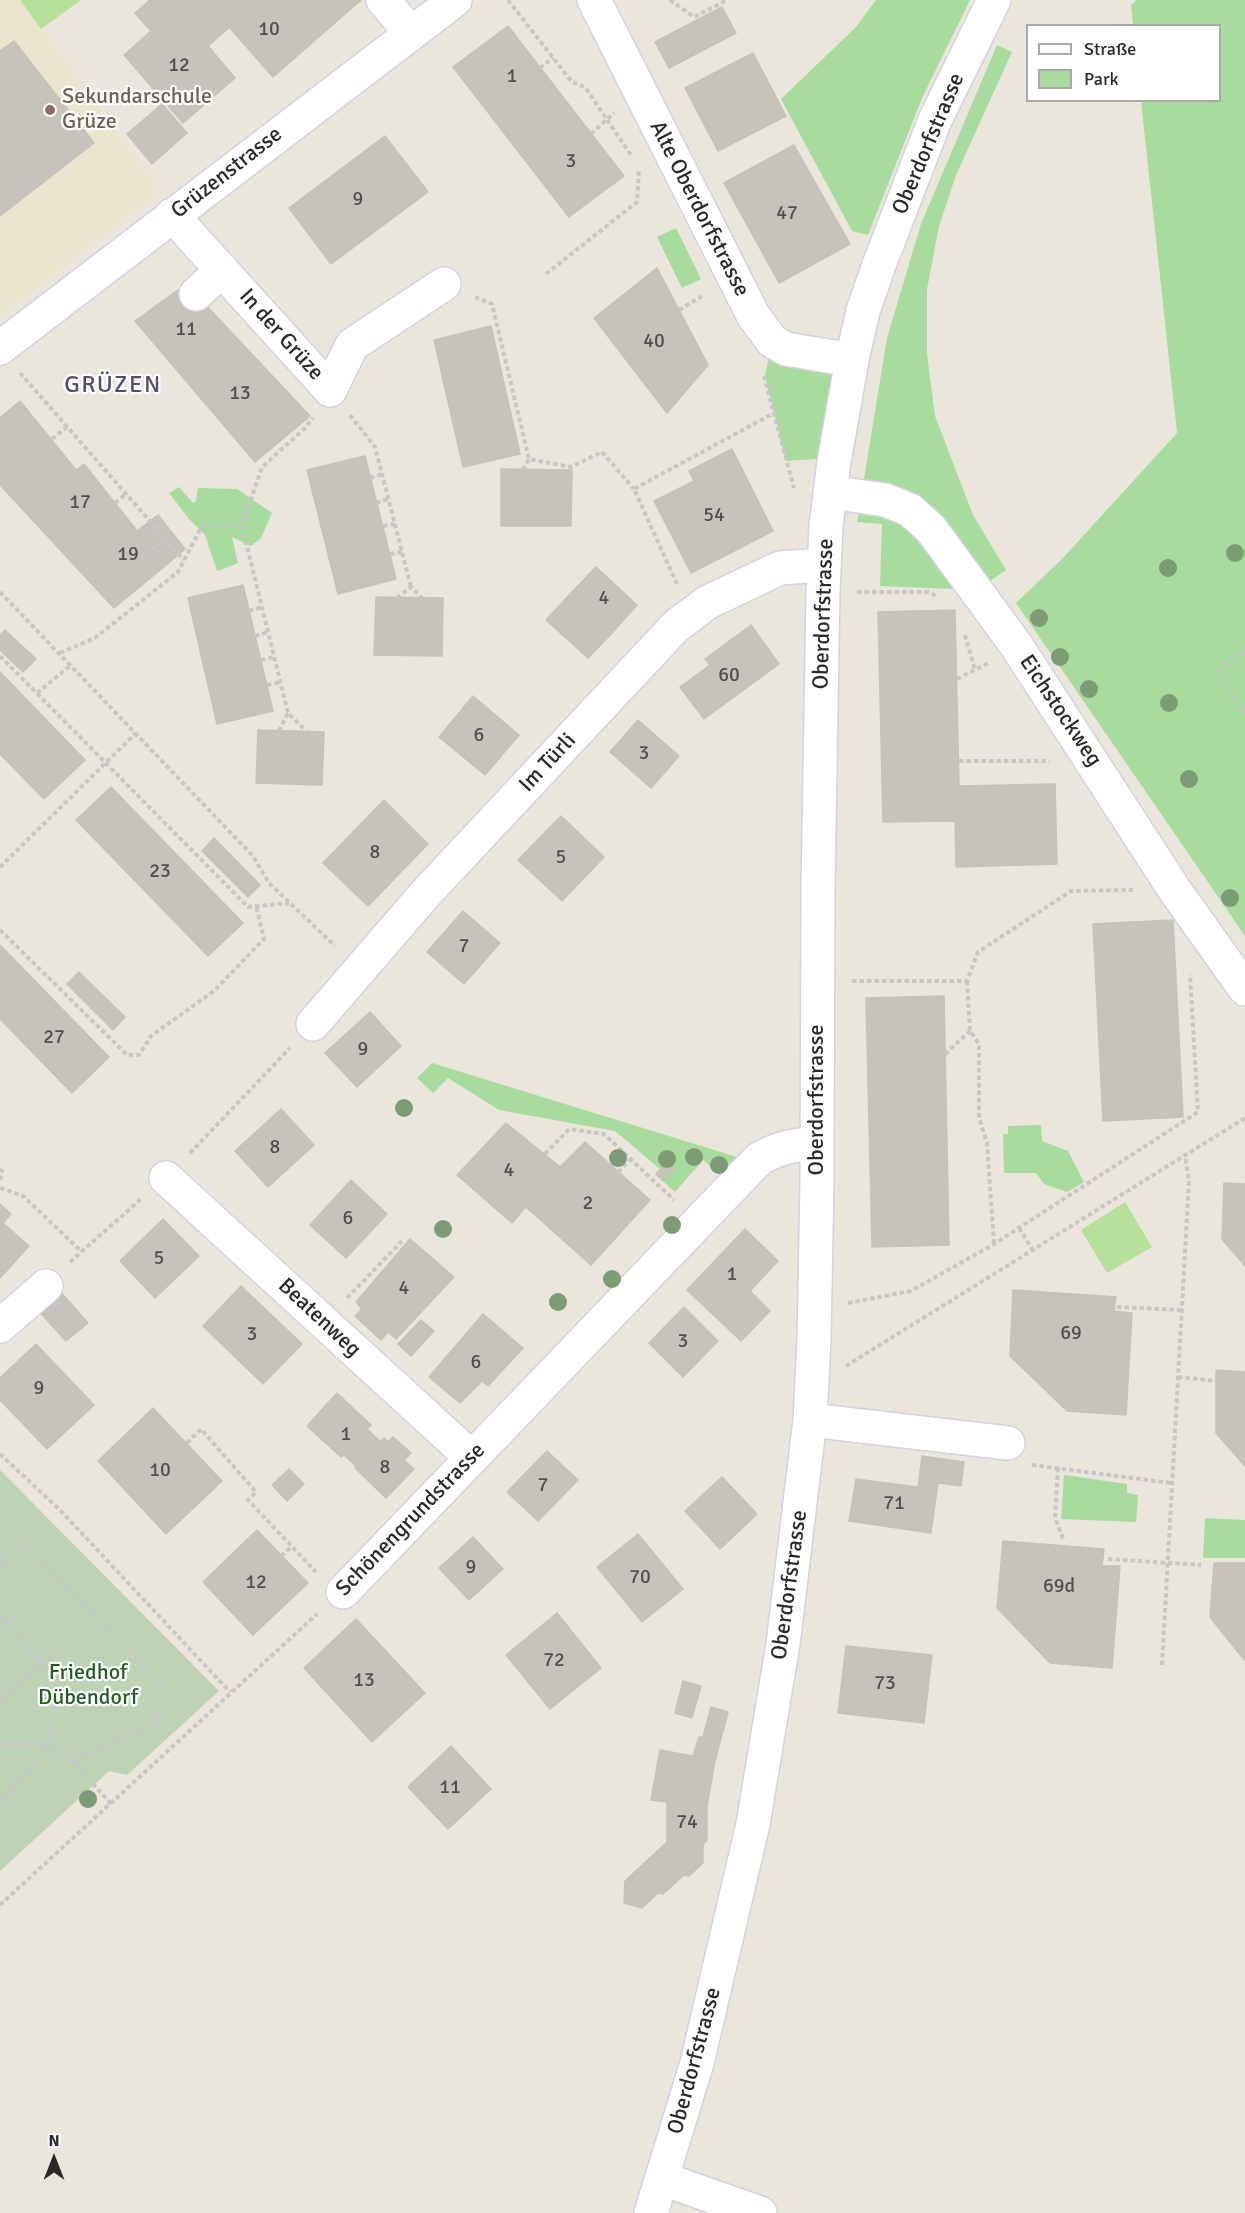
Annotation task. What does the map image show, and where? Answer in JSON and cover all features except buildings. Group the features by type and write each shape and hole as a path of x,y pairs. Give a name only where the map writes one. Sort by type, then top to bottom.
{"street":[{"path":"383,0 410,33"},
{"name":"Grüzenstrasse","path":"7,358 172,215 454,0"},
{"name":"Alte Oberdorfstrasse","path":"594,0 753,315 772,341 786,349 852,360"},
{"name":"Oberdorfstrasse","path":"651,2213 697,2063 753,1824 783,1644 810,1420 814,1339 818,879 824,565 830,492 852,360 863,311 935,120 994,0"},
{"name":"In der Grüze","path":"172,215 330,390 352,345 444,284"},
{"path":"196,294 222,270"},
{"name":"Eichstockweg","path":"830,492 885,500 909,510 931,529 1016,645 1174,889 1245,989"},
{"name":"Im Türli","path":"312,1024 434,885 676,626 708,602 780,568 824,565"},
{"name":"Schönengrundstrasse","path":"340,1594 759,1159 775,1150 798,1144 817,1144"},
{"name":"Beatenweg","path":"166,1178 472,1458"},
{"path":"0,1326 46,1286"},
{"path":"810,1420 1008,1443"},
{"path":"663,2179 760,2213"}],"path":[{"path":"508,0 572,82 585,87 633,158"},
{"path":"670,0 694,17 727,0"},
{"path":"540,68 553,58"},
{"path":"591,134 607,120"},
{"path":"546,274 637,202 640,167"},
{"path":"444,284 492,304 529,459 523,470"},
{"path":"767,334 761,364 797,495"},
{"path":"494,342 500,341"},
{"path":"7,358 184,560"},
{"path":"500,367 507,366"},
{"path":"307,732 288,714 242,526 262,467 304,429 320,410 330,390 375,447 411,587 422,598"},
{"path":"508,400 514,399"},
{"path":"634,489 774,413"},
{"path":"52,439 67,427"},
{"path":"514,428 521,427"},
{"path":"529,459 571,467 602,452 634,489 692,614"},
{"path":"555,470 556,464"},
{"path":"370,478 382,474"},
{"path":"115,503 126,493"},
{"path":"376,503 388,499"},
{"path":"382,526 395,524"},
{"path":"60,653 95,638 178,572 202,526 242,526"},
{"path":"152,550 165,538"},
{"path":"390,554 402,552"},
{"path":"397,598 411,587"},
{"path":"0,592 253,856 269,883 359,969"},
{"path":"855,592 930,592 939,598"},
{"path":"249,611 262,608"},
{"path":"963,629 975,670"},
{"path":"255,636 267,632"},
{"path":"1245,649 1215,671 1245,713"},
{"path":"0,656 248,907 290,903"},
{"path":"261,660 274,657"},
{"path":"37,693 72,665"},
{"path":"957,680 983,665"},
{"path":"267,685 280,682"},
{"path":"279,731 288,714"},
{"path":"0,867 136,733"},
{"path":"959,761 1093,761"},
{"path":"994,1244 987,1143 979,1119 979,1044 970,1032 967,981 978,952 1071,891 1174,889"},
{"path":"0,930 127,1055 139,1054 151,1036 214,991 264,939 256,905"},
{"path":"838,1305 911,1291 994,1244 1198,1112 1190,971"},
{"path":"818,981 967,981"},
{"path":"945,1054 970,1032"},
{"path":"844,1367 1245,1118"},
{"path":"544,1154 569,1130 604,1134 698,1223"},
{"path":"1162,1665 1189,1181 1185,1155"},
{"path":"618,1172 631,1159"},
{"path":"0,1169 2,1172 0,1180"},
{"path":"0,1188 23,1196 81,1251"},
{"path":"1019,1228 1032,1249"},
{"path":"323,1322 402,1241"},
{"path":"1117,1307 1183,1310"},
{"path":"1178,1377 1216,1381"},
{"path":"187,1443 201,1429 256,1492 248,1500 340,1594"},
{"path":"0,1454 60,1510 230,1692"},
{"path":"1058,1468 1055,1518 1064,1541"},
{"path":"281,1556 291,1546"},
{"path":"0,1567 15,1551 32,1550 167,1692 167,1710 146,1729 73,1761"},
{"path":"1108,1559 1201,1565"},
{"name":"Schönengrundstrasse","path":"0,1905 230,1692 340,1594"},
{"path":"0,1616 57,1680 56,1704 46,1744 0,1802"},
{"path":"0,1702 42,1662"},
{"path":"0,1744 46,1744 73,1761 111,1803"}],"shaded area":[{"name":"Sekundarschule Grüze","path":"0,0 81,0 42,29 159,191 0,316"}],"green space":[{"path":"20,0 81,0 41,29"},
{"path":"876,0 970,0 922,98 868,235 852,231 781,99 856,27"},
{"path":"1137,0 1245,0 1245,936 1016,603 1063,558 1177,433 1141,102 1221,102 1221,24 1133,24 1131,5"},
{"path":"997,45 1012,52 956,175 939,226 927,289 927,354 935,416 973,515 1006,570 977,590 880,586 882,524 857,522 887,338 921,224"},
{"path":"676,228 701,279 682,288 657,237"},
{"path":"772,341 852,360 834,462 815,459 786,461 765,376"},
{"path":"179,487 193,503 196,501 198,488 237,489 272,513 261,538 251,546 232,537 238,563 217,571 205,535 169,493"},
{"path":"432,1063 737,1157 719,1174 703,1160 675,1192 663,1181 674,1170 667,1163 660,1169 615,1131 499,1110 448,1078 433,1093 417,1078"},
{"path":"1041,1125 1042,1141 1068,1151 1084,1182 1067,1192 1044,1184 1036,1173 1004,1173 1003,1134 1008,1134 1008,1126"},
{"path":"1125,1202 1152,1247 1107,1273 1081,1230"},
{"name":"Friedhof Dübendorf","path":"0,1470 219,1691 127,1775 109,1771 0,1871"},
{"path":"1064,1475 1127,1484 1127,1493 1138,1495 1136,1522 1061,1519"},
{"path":"1205,1518 1245,1520 1245,1558 1203,1558"}],"place":[{"name":"Sekundarschule Grüze","path":"50,110"}],"district":[{"name":"GRÜZEN","path":"113,386"}]}
